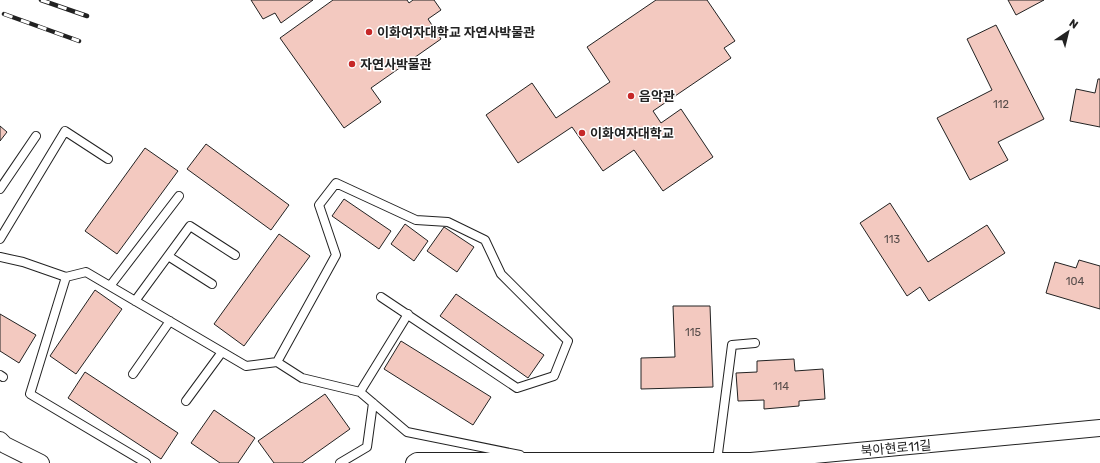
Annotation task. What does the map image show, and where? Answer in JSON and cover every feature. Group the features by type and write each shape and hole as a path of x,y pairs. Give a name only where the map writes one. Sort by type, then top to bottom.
{"street":[{"name":"북아현로11길","path":"414,463 417,461 637,462 809,459 1100,428"},
{"path":"2,446 41,463"}],"lane":[{"path":"0,239 65,131 108,159"},
{"path":"0,189 36,136"},
{"path":"277,362 336,255 319,205 336,183 416,220 448,222 485,240 501,274 568,341 554,376 517,388 381,297"},
{"path":"110,286 179,196"},
{"path":"136,301 190,226 235,255"},
{"path":"168,256 212,284"},
{"path":"0,257 23,262 66,277 86,272 246,366 277,362 302,378 360,392 407,432 548,461"},
{"path":"66,277 30,394 146,463"},
{"path":"360,392 408,314"},
{"path":"133,374 170,322"},
{"path":"717,461 732,345 756,343"},
{"path":"186,401 222,352"},
{"path":"340,463 367,447 373,403"}],"building":[{"path":"251,0 313,0 281,23 275,13 263,19"},
{"name":"자연사박물관","path":"333,0 407,0 409,3 413,0 434,0 441,10 428,19 441,39 371,88 381,102 344,128 280,38"},
{"name":"음악관","path":"656,0 707,0 735,41 724,48 731,58 653,111 661,123 681,109 713,157 663,191 634,150 603,171 572,127 518,163 486,115 532,83 556,118 610,82 587,47"},
{"path":"1008,0 1044,0 1016,15"},
{"path":"996,25 1044,119 998,142 1008,160 970,180 937,118 992,90 967,39"},
{"path":"1098,79 1100,79 1100,127 1070,121 1076,89 1095,93"},
{"path":"0,126 7,132 0,141"},
{"path":"206,144 289,205 271,230 187,169"},
{"path":"145,148 178,171 117,254 85,231"},
{"path":"344,199 391,231 379,249 332,216"},
{"path":"890,203 928,262 987,225 1005,253 929,301 920,287 907,296 860,223"},
{"path":"405,224 428,241 414,261 391,244"},
{"path":"444,227 474,247 457,272 427,251"},
{"path":"279,234 310,256 244,346 214,324"},
{"path":"1079,260 1100,266 1100,309 1046,293 1055,262 1076,268"},
{"path":"95,290 122,309 76,374 50,356"},
{"path":"456,294 544,355 528,378 440,316"},
{"path":"673,306 710,306 713,387 641,389 641,358 675,357"},
{"path":"0,314 36,335 19,363 0,351"},
{"path":"401,341 491,397 473,425 384,369"},
{"path":"794,359 795,371 823,369 825,399 799,401 799,406 764,409 764,400 738,401 736,373 757,372 757,361"},
{"path":"85,372 178,433 161,459 68,398"},
{"path":"325,394 350,429 302,463 274,463 258,441"},
{"path":"214,410 255,438 238,463 220,463 191,443"}],"railway":[{"path":"41,0 87,16"},
{"path":"4,14 79,41"}],"place":[{"name":"이화여자대학교 자연사박물관","path":"369,32"},
{"name":"자연사박물관","path":"352,64"},
{"name":"음악관","path":"631,96"},
{"name":"이화여자대학교","path":"582,133"}]}
